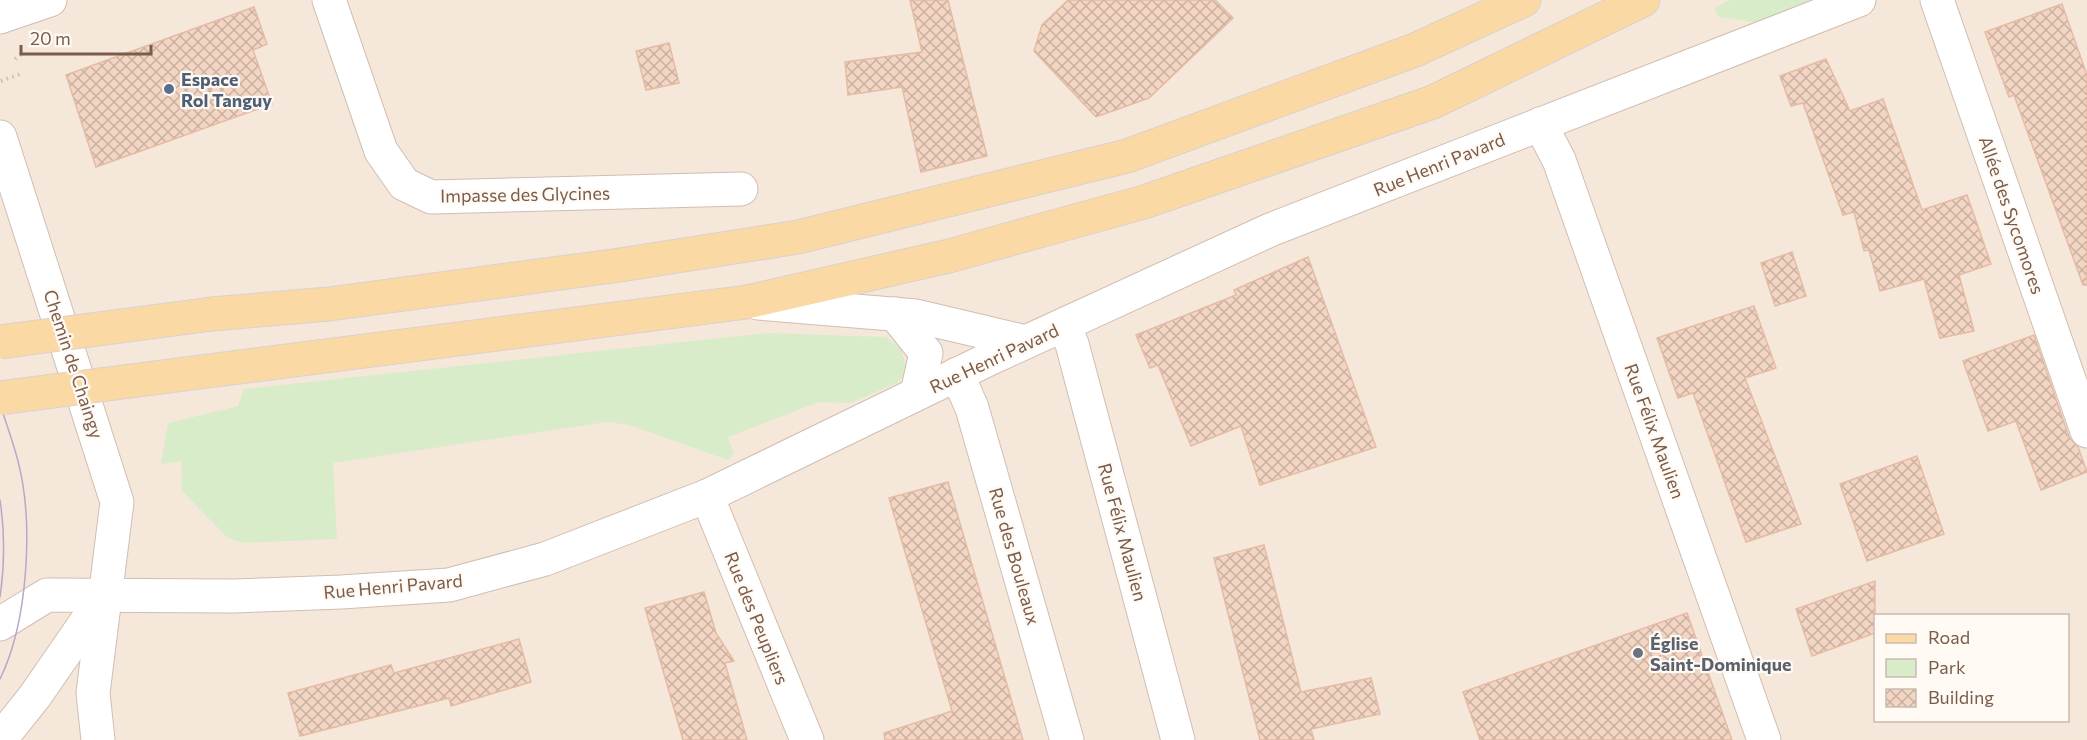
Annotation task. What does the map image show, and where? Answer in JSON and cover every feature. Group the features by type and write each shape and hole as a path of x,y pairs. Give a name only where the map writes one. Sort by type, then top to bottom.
{"main road":[{"path":"0,342 212,314 364,299 620,265 798,237 1127,156 1415,50 1524,0"},
{"path":"0,398 747,302 949,256 1144,202 1433,102 1643,0"}],"street":[{"path":"0,17 50,0"},
{"name":"Impasse des Glycines","path":"329,0 381,151 404,184 431,197 741,189"},
{"name":"Rue Henri Pavard","path":"0,624 47,595 233,596 449,585 545,560 707,496 957,374 1270,230 1858,0"},
{"name":"Allée des Sycomores","path":"1937,0 2087,431"},
{"name":"Rue Félix Maulien","path":"1540,124 1559,160 1764,740"},
{"name":"Chemin de Chaingy","path":"0,137 117,502 93,693 98,740"},
{"path":"747,302 916,316 1026,342"},
{"path":"895,314 926,353 917,393"},
{"name":"Rue Félix Maulien","path":"1064,326 1075,353 1178,740"},
{"name":"Rue des Bouleaux","path":"957,374 972,408 1067,740"},
{"name":"Rue des Peupliers","path":"707,496 807,740"},
{"path":"0,740 35,696 105,596"}],"path":[{"path":"1,81 20,74"}],"shaded area":[{"path":"0,0 2087,0 2087,740 0,740"}],"green space":[{"path":"1729,0 1821,0 1753,22 1719,17 1714,9"},
{"path":"767,333 886,337 902,351 907,372 897,383 850,403 819,402 728,437 734,453 728,460 629,425 607,422 333,463 337,539 244,543 228,538 182,491 181,461 161,464 168,423 238,406 244,389"}],"building":[{"path":"910,0 948,0 987,156 921,172 902,87 848,95 845,62 922,52"},
{"path":"1068,0 1215,0 1233,18 1149,98 1096,117 1034,51 1042,25"},
{"path":"2062,4 2087,75 2087,285 2083,285 2014,95 2009,97 1985,32"},
{"name":"Espace Rol Tanguy","path":"254,7 267,44 253,50 272,104 96,167 66,75"},
{"path":"669,43 679,83 646,90 636,51"},
{"path":"1826,59 1850,111 1883,99 1922,210 1967,195 1991,264 1959,275 1974,331 1940,338 1924,279 1880,291 1869,250 1864,251 1854,212 1843,215 1803,103 1791,106 1780,76"},
{"path":"1792,252 1806,296 1775,306 1761,263"},
{"path":"1308,257 1376,447 1260,485 1241,426 1191,446 1158,365 1150,368 1136,335 1236,295 1234,290"},
{"path":"1754,306 1776,368 1745,378 1801,524 1746,542 1693,393 1678,398 1657,338"},
{"path":"2034,335 2069,437 2078,447 2087,472 2041,490 2016,421 1988,431 1963,361"},
{"path":"1917,456 1944,534 1867,561 1840,484"},
{"path":"948,482 1023,740 885,740 884,733 952,711 889,498"},
{"path":"1264,545 1301,692 1371,678 1380,714 1311,729 1314,740 1260,740 1214,558"},
{"path":"1875,581 1874,633 1812,656 1796,609"},
{"path":"704,592 716,633 734,661 725,663 747,740 683,740 645,608"},
{"name":"Église Saint-Dominique","path":"1687,613 1732,740 1480,740 1463,692"},
{"path":"519,639 531,682 451,706 449,698 300,736 288,693 391,665 394,673"}],"tram line":[{"path":"0,404 16,454 23,486 27,542 26,572 17,630 0,679"},
{"path":"0,500 4,548 0,597"}],"place":[{"name":"Espace Rol Tanguy","path":"169,89"},
{"name":"Église Saint-Dominique","path":"1638,653"}]}
